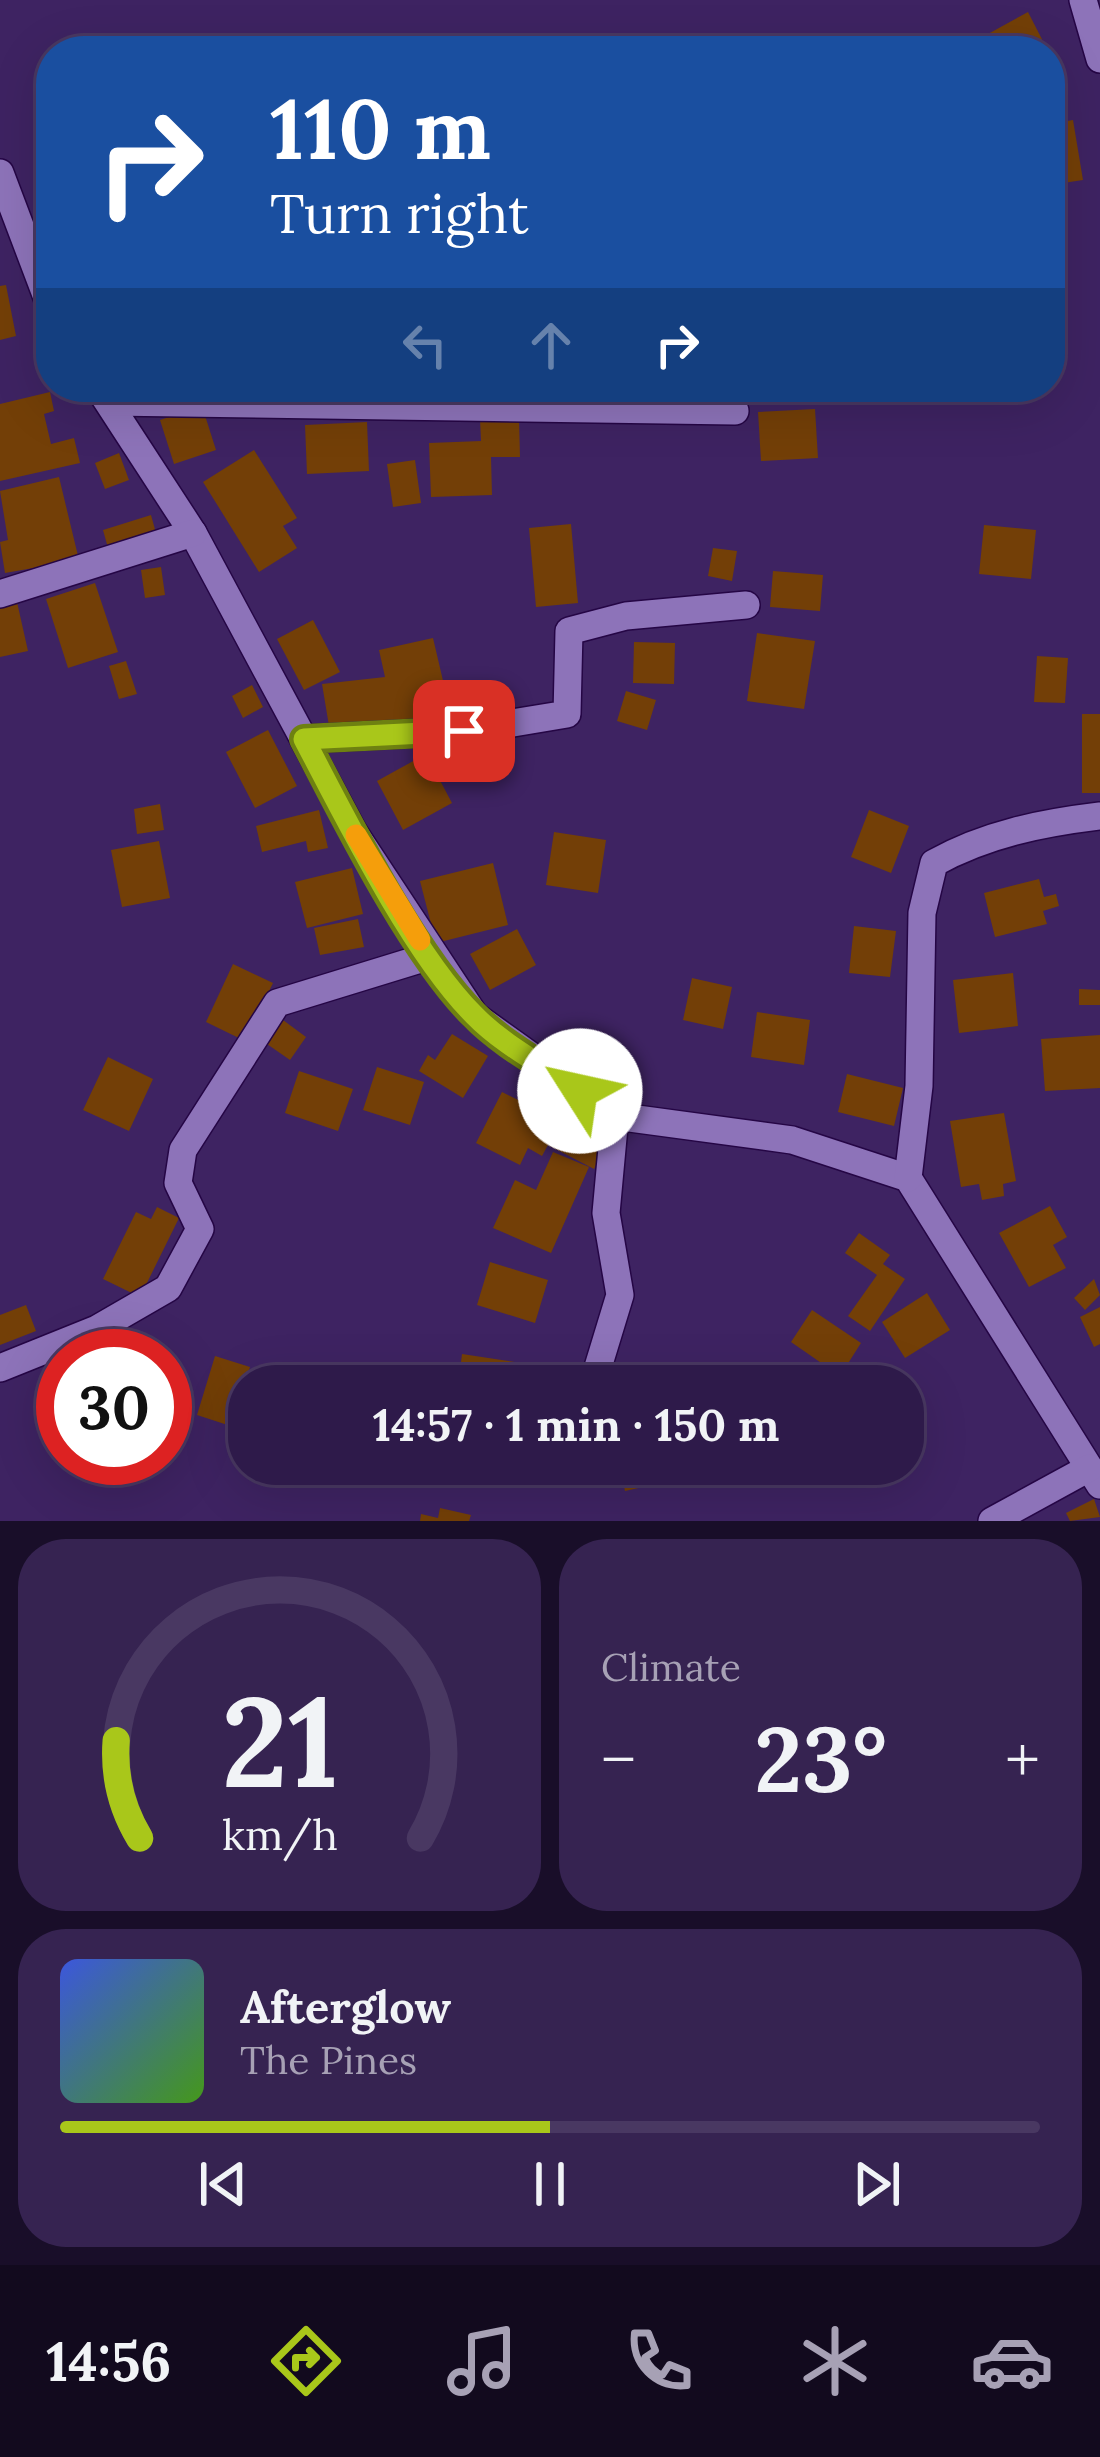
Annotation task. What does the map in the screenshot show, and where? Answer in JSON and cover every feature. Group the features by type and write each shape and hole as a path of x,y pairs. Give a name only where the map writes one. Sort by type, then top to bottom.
{"street":[{"path":"1083,0 1100,59"},
{"path":"0,173 36,274"},
{"path":"0,267 30,261"},
{"path":"108,402 193,532 304,739 430,956 475,1016 615,1116 792,1140 908,1178"},
{"path":"379,402 734,411"},
{"path":"0,594 193,532"},
{"path":"304,739 464,731 567,714 569,631 626,616 746,604"},
{"path":"992,1521 1095,1477 908,1178 919,1086 922,913 934,862 970,843 1054,821 1100,816"},
{"path":"0,1368 97,1329 168,1288 200,1229 178,1183 183,1150 277,1003 430,956"},
{"path":"598,1365 620,1295 606,1214 615,1116"}],"building":[{"path":"1028,12 1040,36 984,36"},
{"path":"1073,120 1083,180 1065,183 1065,121"},
{"path":"6,285 16,336 0,340 0,286"},
{"path":"36,395 36,402 52,402 54,411 44,414 51,444 74,438 80,463 0,481 0,404"},
{"path":"202,406 216,450 174,464 160,420"},
{"path":"815,409 818,458 761,461 758,412"},
{"path":"519,418 520,457 491,457 492,495 431,497 429,443 481,441 480,419"},
{"path":"367,422 369,471 307,474 305,425"},
{"path":"254,450 297,518 283,526 297,548 259,572 203,482"},
{"path":"119,453 129,480 105,489 95,463"},
{"path":"415,460 421,503 393,507 387,464"},
{"path":"59,477 79,560 5,573 0,542 8,540 0,491"},
{"path":"151,515 156,533 108,548 103,530"},
{"path":"571,524 578,603 536,607 529,528"},
{"path":"984,525 1036,530 1031,579 979,574"},
{"path":"713,548 737,551 732,581 708,576"},
{"path":"161,567 165,595 145,598 141,570"},
{"path":"773,571 823,575 820,611 770,607"},
{"path":"95,583 118,652 68,668 46,599"},
{"path":"17,602 28,651 0,657 0,606"},
{"path":"313,620 340,672 304,690 277,639"},
{"path":"757,633 815,641 804,709 747,701"},
{"path":"433,638 452,719 330,732 322,684 385,677 379,650"},
{"path":"634,642 675,643 674,684 633,683"},
{"path":"1037,656 1068,658 1065,703 1034,702"},
{"path":"126,661 137,694 119,699 109,666"},
{"path":"252,685 263,707 243,718 232,696"},
{"path":"626,691 656,700 647,730 617,721"},
{"path":"1082,714 1100,714 1100,793 1082,793"},
{"path":"268,730 297,786 255,808 226,752"},
{"path":"426,754 452,803 403,830 377,781"},
{"path":"160,804 164,830 137,834 134,809"},
{"path":"319,810 328,848 308,852 306,841 262,852 256,826"},
{"path":"869,810 909,826 891,873 851,857"},
{"path":"554,832 606,840 598,893 546,885"},
{"path":"159,841 170,898 122,907 111,850"},
{"path":"493,863 508,925 436,943 420,881"},
{"path":"352,868 363,914 307,928 295,882"},
{"path":"1039,879 1044,897 1056,894 1059,906 1043,911 1047,924 995,937 984,893"},
{"path":"358,919 364,947 320,955 314,928"},
{"path":"854,926 896,931 890,977 849,973"},
{"path":"517,929 536,965 490,990 470,954"},
{"path":"233,964 273,983 245,1041 206,1022"},
{"path":"1013,973 1018,1026 959,1033 953,980"},
{"path":"692,978 732,987 723,1029 683,1020"},
{"path":"1079,989 1100,990 1100,1005 1079,1005"},
{"path":"757,1012 810,1020 804,1065 751,1057"},
{"path":"283,1020 306,1037 290,1060 267,1044"},
{"path":"452,1034 488,1056 463,1098 419,1071 428,1055 435,1060"},
{"path":"1100,1035 1100,1088 1045,1091 1041,1039"},
{"path":"108,1057 153,1079 129,1131 83,1110"},
{"path":"377,1067 424,1082 410,1125 363,1110"},
{"path":"299,1071 353,1089 338,1131 285,1113"},
{"path":"847,1074 903,1088 894,1126 838,1112"},
{"path":"502,1092 545,1113 537,1130 580,1152 590,1132 608,1141 594,1169 548,1145 542,1156 528,1148 520,1165 476,1143"},
{"path":"1004,1113 1016,1181 1003,1184 1004,1196 982,1200 979,1184 961,1187 950,1121"},
{"path":"573,1114 586,1122 574,1144 560,1137"},
{"path":"553,1152 589,1167 551,1253 493,1228 515,1180 536,1190"},
{"path":"1050,1206 1067,1237 1053,1245 1066,1268 1029,1287 999,1233"},
{"path":"157,1207 179,1218 140,1297 103,1279 136,1212 151,1219"},
{"path":"859,1233 890,1255 883,1264 905,1279 870,1331 848,1316 877,1275 845,1253"},
{"path":"490,1262 548,1280 535,1323 477,1305"},
{"path":"1094,1279 1100,1295 1085,1310 1074,1298"},
{"path":"927,1293 950,1330 905,1358 882,1322"},
{"path":"26,1305 36,1331 0,1345 0,1315"},
{"path":"1100,1307 1100,1344 1094,1347 1080,1317"},
{"path":"812,1310 861,1343 847,1365 824,1365 791,1342"},
{"path":"462,1354 515,1362 514,1365 461,1365"},
{"path":"215,1356 244,1365 228,1365 228,1425 197,1415"},
{"path":"1094,1499 1100,1517 1070,1521 1066,1513"},
{"path":"440,1508 471,1515 469,1521 420,1521 421,1514 438,1518"}],"slow traffic":[{"path":"356,835 420,940"}],"route":[{"path":"464,731 304,739 353,831 430,956 475,1016 580,1091"}]}
